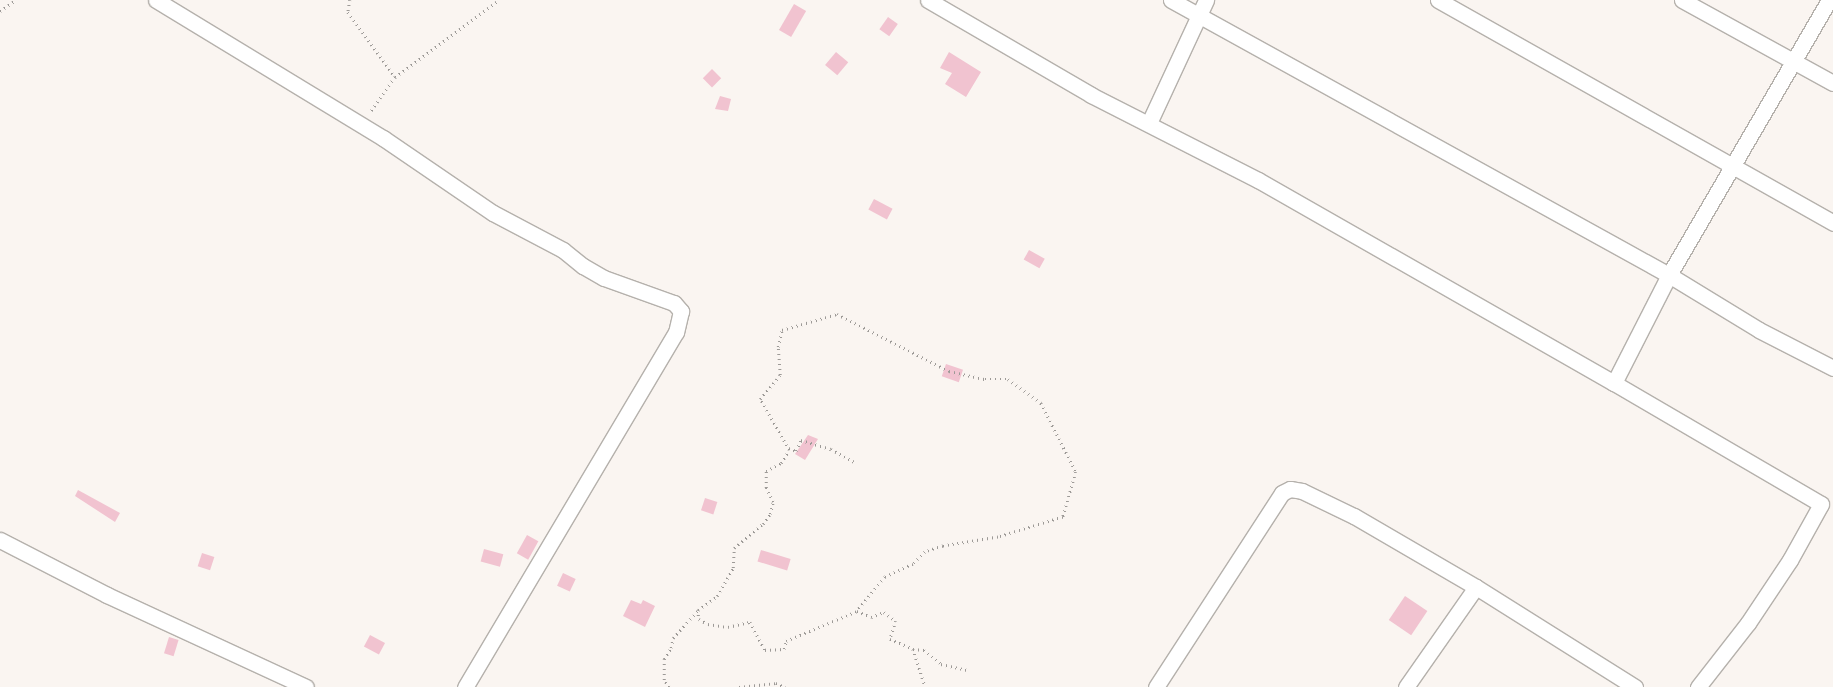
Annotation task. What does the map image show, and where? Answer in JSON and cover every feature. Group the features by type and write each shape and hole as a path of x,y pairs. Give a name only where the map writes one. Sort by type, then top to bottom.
{"street":[{"path":"156,0 362,126 493,213 535,233 590,270 674,303 681,310 676,332 466,687"},
{"path":"926,0 1091,95 1258,180 1614,383 1827,508 1698,687"},
{"path":"1171,0 1669,276 1759,330 1833,368"},
{"path":"1149,123 1206,0"},
{"path":"1438,0 1731,168 1833,223"},
{"path":"1682,0 1833,83"},
{"path":"1614,383 1669,276 1829,0"},
{"path":"1156,687 1282,494 1290,489 1302,491 1354,516 1476,587 1635,687"},
{"path":"0,540 107,595 306,687"},
{"path":"1406,687 1476,587"}],"path":[{"path":"0,11 16,0"},
{"path":"350,0 348,12 395,77"},
{"path":"362,126 395,77 499,0"},
{"path":"698,610 699,618 708,624 728,626 750,622 765,650 784,649 786,641 857,611 885,577 913,564 924,552 944,546 998,537 1063,518 1076,472 1040,403 1008,379 985,379 949,371 836,314 782,330 778,347 780,375 760,399 788,447 796,451 801,440 831,449 854,462"},
{"path":"669,687 664,680 664,659 671,648 673,638 698,610 717,596 733,568 734,548 763,524 770,514 773,502 766,488 766,471 781,463 789,450 788,447"},
{"path":"857,611 872,617 884,612 896,621 890,639 912,649 924,650 941,664 967,670"},
{"path":"912,649 925,687"},
{"path":"739,687 776,683 785,687"}],"building":[{"path":"794,4 806,11 791,37 779,30"},
{"path":"888,17 898,24 889,36 879,29"},
{"path":"836,52 848,62 837,75 825,65"},
{"path":"949,52 981,72 966,97 945,84 952,73 940,68"},
{"path":"712,69 721,78 712,87 703,78"},
{"path":"720,96 731,99 728,111 715,109"},
{"path":"874,199 893,209 887,219 868,210"},
{"path":"1029,250 1045,259 1039,268 1024,260"},
{"path":"946,364 963,370 959,382 942,376"},
{"path":"808,435 818,439 805,460 795,454"},
{"path":"78,490 120,513 115,522 75,496"},
{"path":"705,498 717,502 713,514 701,510"},
{"path":"527,535 538,541 528,560 517,553"},
{"path":"484,549 503,554 500,567 481,562"},
{"path":"761,550 791,559 787,571 757,561"},
{"path":"202,553 214,557 210,570 198,566"},
{"path":"563,573 576,579 570,592 557,586"},
{"path":"1405,596 1427,611 1411,635 1389,620"},
{"path":"631,600 641,604 643,600 655,606 645,627 623,616"},
{"path":"370,635 385,643 379,654 364,646"},
{"path":"169,637 179,640 174,656 164,653"}]}
